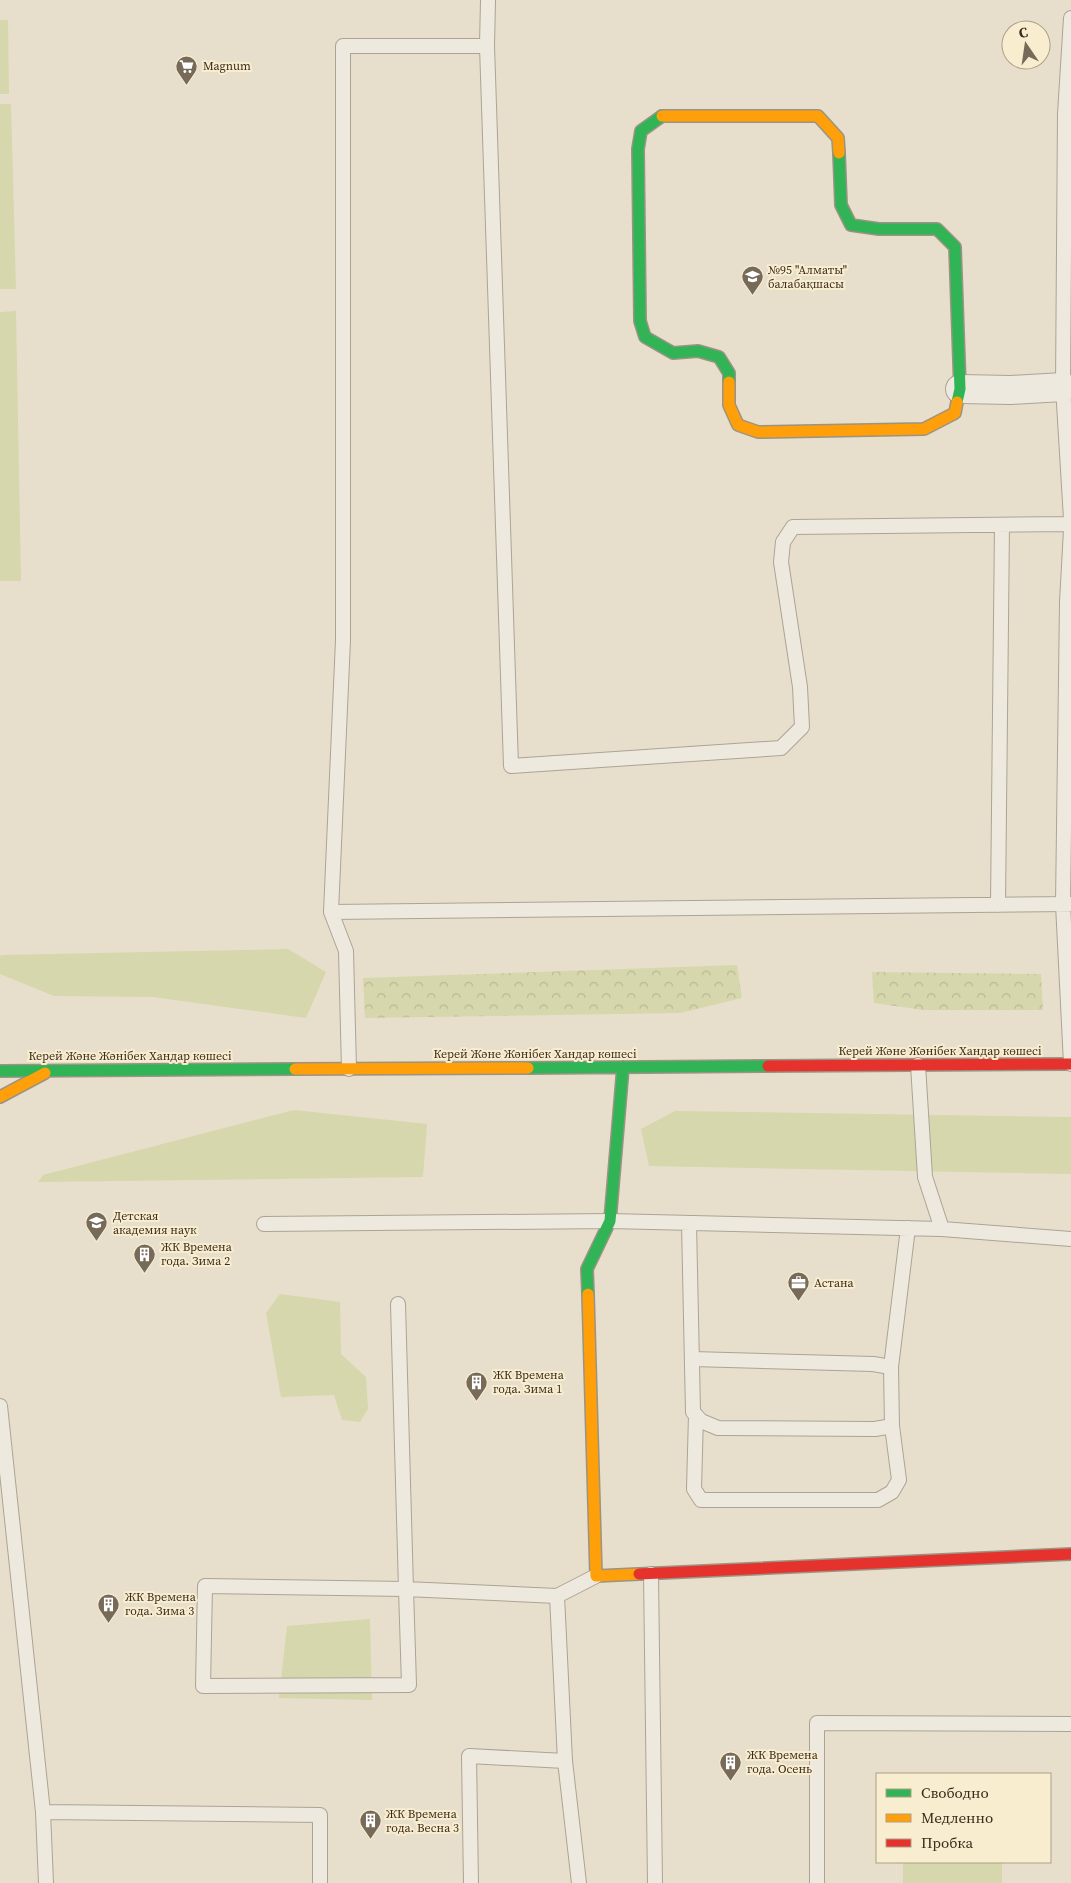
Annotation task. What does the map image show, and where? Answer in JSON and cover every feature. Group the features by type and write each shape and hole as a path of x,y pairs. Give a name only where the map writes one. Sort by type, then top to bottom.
{"street":[{"path":"662,116 818,116 838,138 840,205 851,225 880,230 937,230 955,247 960,389 956,413 924,429 758,432 738,426 729,405 729,373 719,357 698,351 673,353 644,336 640,321 638,149 641,131 662,116"},
{"path":"960,389 1011,390 1067,387"},
{"name":"Керей Және Жәнібек Хандар көшесі","path":"0,1071 1071,1064"},
{"path":"623,1067 610,1221 587,1269 596,1576 1071,1554"},
{"path":"0,1097 49,1071"}],"lane":[{"path":"488,0 487,46 490,78 511,766 781,748 802,727 800,687 781,562 783,542 792,526 1071,524"},
{"path":"1071,18 1065,114 1067,387 1071,518"},
{"path":"349,1069 346,950 331,912 343,640 343,46 487,46"},
{"path":"998,904 1002,524"},
{"path":"1071,530 1067,602 1067,904 1071,1064"},
{"path":"331,912 1067,904"},
{"path":"918,1065 925,1177 942,1228"},
{"path":"264,1224 610,1221 942,1228 1071,1238"},
{"path":"689,1223 693,1412 701,1421 718,1428 875,1429 892,1426"},
{"path":"696,1415 694,1488 701,1500 878,1500 892,1492 899,1480 892,1426 891,1367 908,1228"},
{"path":"398,1304 406,1589 409,1685 203,1686 205,1586 406,1589 558,1596 596,1576"},
{"path":"692,1360 873,1364 891,1367"},
{"path":"0,1406 43,1812 46,1883"},
{"path":"651,1574 655,1883"},
{"path":"558,1596 565,1761 579,1883"},
{"path":"817,1883 817,1723 1071,1724"},
{"path":"471,1883 469,1756 565,1761"},
{"path":"43,1812 320,1815 320,1883"}],"green space":[{"path":"0,20 8,20 9,94 0,94"},
{"path":"0,104 11,104 16,289 0,289"},
{"path":"16,311 21,581 0,581 0,312"},
{"path":"288,949 326,972 306,1018 153,997 54,996 0,974 0,956 2,955"},
{"path":"737,965 742,998 680,1013 365,1018 363,978"},
{"path":"872,972 1041,974 1043,1010 923,1010 874,1003"},
{"path":"294,1110 427,1124 423,1177 38,1182 43,1175"},
{"path":"675,1111 1071,1117 1071,1174 649,1166 641,1129"},
{"path":"280,1294 340,1302 341,1354 366,1377 368,1409 360,1422 342,1420 334,1395 281,1397 266,1313"},
{"path":"370,1619 372,1700 279,1698 287,1626"},
{"path":"903,1863 1002,1863 1002,1883 903,1883"}],"traffic: fast":[{"path":"662,116 641,131 638,149 640,321 645,337 673,353 698,351 719,357 729,373 729,382"},
{"path":"839,153 841,205 851,225 879,229 937,229 955,247 960,389 957,402"},
{"path":"528,1068 768,1066"},
{"path":"588,1294 587,1269 610,1221 623,1067"},
{"path":"0,1071 295,1069"}],"traffic: slow":[{"path":"662,116 818,116 838,138 839,153"},
{"path":"729,382 729,405 738,425 758,432 924,429 955,413 957,402"},
{"path":"295,1069 528,1068"},
{"path":"0,1097 45,1073"},
{"path":"588,1294 596,1576 639,1574"}],"traffic: jam":[{"path":"768,1066 1071,1064"},
{"path":"639,1574 1071,1554"}],"place":[{"name":"Magnum","path":"187,85"},
{"name":"№95 \"Алматы\" балабақшасы","path":"752,296"},
{"name":"Детская академия наук","path":"97,1242"},
{"name":"ЖК Времена года. Зима 2","path":"145,1273"},
{"name":"Астана","path":"798,1302"},
{"name":"ЖК Времена года. Зима 1","path":"477,1401"},
{"name":"ЖК Времена года. Зима 3","path":"109,1623"},
{"name":"ЖК Времена года. Осень","path":"731,1781"},
{"name":"ЖК Времена года. Весна 3","path":"370,1840"}]}
